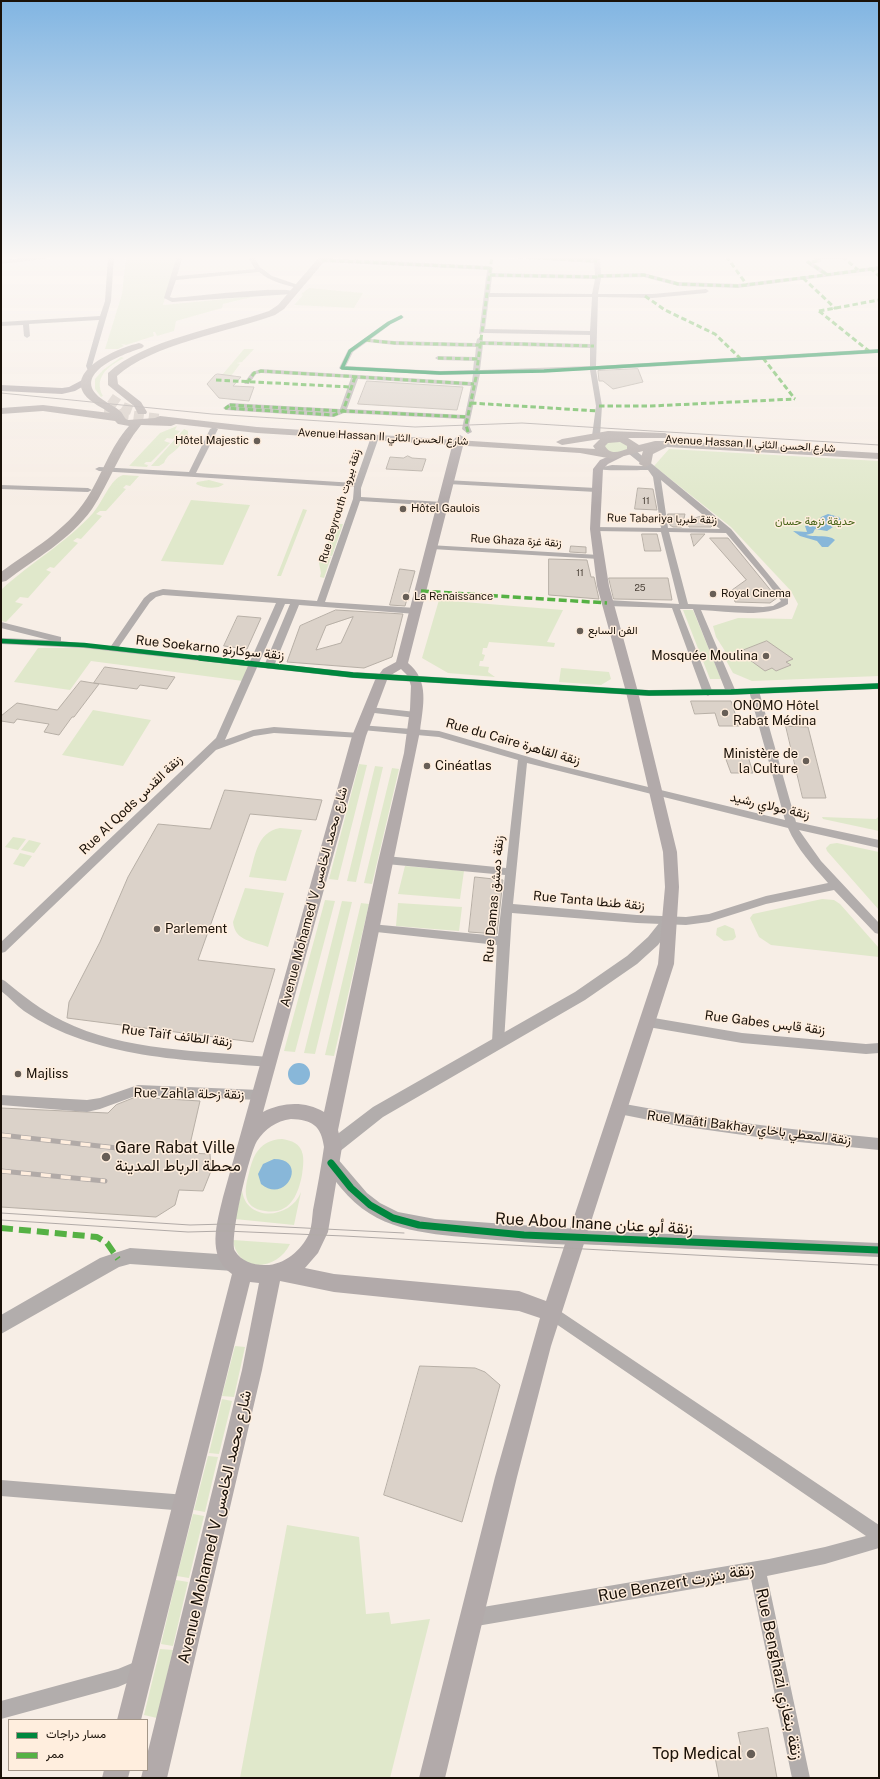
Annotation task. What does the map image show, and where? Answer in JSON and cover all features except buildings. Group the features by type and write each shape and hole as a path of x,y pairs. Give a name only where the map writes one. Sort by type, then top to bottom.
{"main road":[{"path":"1,388 62,391 75,388 105,360 122,352 165,339"},
{"path":"102,379 109,370 134,355 184,339"},
{"path":"1,568 58,526 73,511 141,417 138,404 122,394 113,385 112,378 114,371 126,362 142,355 191,339"},
{"path":"88,377 85,386 93,398 107,404 128,423 141,417 159,412 240,423 327,432"},
{"path":"1,396 36,400 107,404"},
{"path":"1,407 36,400"},
{"path":"1,407 107,404"},
{"path":"1,407 43,408 121,417"},
{"path":"1,578 59,536 75,522 91,502 118,436 121,417"},
{"path":"141,417 164,419 214,429 313,436 327,432"},
{"path":"106,467 128,451 142,436 164,419"},
{"name":"Avenue Hassan II شارع الحسن الثاني","path":"164,419 231,427 462,437 554,444 585,443 600,438 725,442 879,451"},
{"name":"Avenue Hassan II شارع الحسن الثاني","path":"327,432 375,437 462,437 619,455 646,446 665,444 879,456"},
{"path":"607,454 600,450 600,438 612,434 646,435 725,442"},
{"path":"382,677 387,672 402,664 442,504 462,437"},
{"path":"622,439 633,445 632,451"},
{"path":"648,466 648,452 665,444"},
{"path":"432,1778 528,1393 551,1312 666,964 672,887 670,852 632,692 603,586 595,529 598,469 604,462 619,455"},
{"path":"276,1274 297,1263 317,1238 332,1155 329,1129 371,928 410,757 414,731 416,715 416,680 408,669 402,664"},
{"name":"Avenue Mohamed V شارع محمد الخامس","path":"238,1267 225,1249 225,1231 246,1143 360,731 382,677"},
{"path":"246,1143 263,1122 283,1112 300,1111 310,1114 324,1122 329,1129"},
{"path":"129,1719 233,1318 238,1267 261,1275 276,1274 334,1284 518,1301 551,1312"},
{"name":"Avenue Mohamed V شارع محمد الخامس","path":"154,1778 276,1274"}],"street":[{"path":"88,377 89,366 97,339"},
{"path":"463,339 395,343 364,340 350,351 342,367 344,369 406,372 593,369 879,351"},
{"path":"462,437 466,429 480,339"},
{"path":"495,339 594,346"},
{"path":"594,339 593,369 599,406 600,438"},
{"path":"438,358 478,359"},
{"path":"248,383 254,373 261,371 474,384"},
{"path":"355,377 343,411 334,415 227,409 226,407 230,405 343,411 468,417"},
{"path":"190,475 214,429"},
{"name":"Rue Beyrouth زنقة بيروت","path":"320,604 357,499 356,492 358,484 375,437"},
{"path":"607,603 763,610 775,608 785,602 776,587 728,531 648,466 632,451"},
{"path":"598,469 648,466"},
{"path":"648,466 657,477 665,531 680,606 708,693"},
{"path":"106,467 169,473"},
{"path":"106,467 190,475 358,484"},
{"path":"448,482 596,490"},
{"path":"1,487 88,490"},
{"path":"357,499 442,504"},
{"name":"Rue Tabariya زنقة طبريا","path":"595,529 728,531"},
{"name":"Rue Ghaza زنقة غزة","path":"432,547 599,557"},
{"path":"113,649 147,600 159,593 170,592 282,602 416,611"},
{"path":"255,664 282,602"},
{"path":"269,666 296,603"},
{"path":"696,607 731,692"},
{"name":"Rue Soekarno زنقة سوكارنو","path":"1,625 84,645"},
{"name":"Rue Soekarno زنقة سوكارنو","path":"1,641 84,645 269,666 416,680 632,692 708,693 879,686"},
{"name":"Rue Al Qods زنقة القدس","path":"1,949 220,740 255,664"},
{"path":"754,691 792,825 804,848 879,930"},
{"path":"369,710 416,715"},
{"name":"Rue du Caire زنقة القاهرة","path":"209,750 253,733 274,730 414,731 439,734 523,759 656,793"},
{"name":"Rue Damas زنقة دمشق","path":"498,1042 503,941 523,759"},
{"name":"زنقة مولاي رشيد","path":"656,793 879,844"},
{"path":"386,860 510,872"},
{"name":"Rue Tanta زنقة طنطا","path":"507,908 669,921 705,919 766,900 837,885"},
{"path":"332,1155 378,1112 580,996 632,960 653,941 669,921"},
{"path":"371,928 503,941"},
{"name":"Rue Taïf زنقة الطائف","path":"1,984 16,998 44,1016 94,1038 153,1050 269,1062"},
{"name":"Rue Gabes زنقة قابس","path":"648,1022 742,1038 859,1048 879,1048"},
{"name":"Rue Zahla زنقة زحلة","path":"1,1100 87,1106 101,1105 122,1094 138,1090 260,1095"},
{"name":"Rue Maâti Bakhay زنقة المعطي باخاي","path":"619,1109 672,1119 779,1134 879,1144"},
{"name":"Rue Abou Inane زنقة أبو عنان","path":"332,1155 351,1188 364,1201 376,1209 406,1222 420,1225 517,1234 879,1250"},
{"path":"1,1326 82,1277 118,1258 130,1256 238,1267"},
{"path":"551,1312 879,1535"},
{"path":"1,1488 186,1503"},
{"name":"Rue Benzert زنقة بنزرت","path":"471,1618 626,1593 757,1569 831,1554 879,1540"},
{"name":"Rue Benghazi زنقة بنغازي","path":"757,1569 801,1778"},
{"path":"1,1710 118,1678 143,1668"}],"green space":[{"path":"108,339 145,339 126,345 121,344 124,346 118,349 105,349"},
{"path":"244,349 254,349 242,362 237,363 240,364 231,376 222,375"},
{"path":"121,357 124,358 108,369 101,378 100,390 103,396 101,397 95,389 95,379 103,370"},
{"path":"177,426 175,430 180,431 173,439 167,438 164,441 170,443 151,462 146,462 144,464 148,465 147,467 129,466 160,433"},
{"path":"184,429 188,431 188,435 178,448 168,456 164,463 159,466 151,466"},
{"path":"616,440 626,443 628,449 616,453 608,451 603,444"},
{"name":"حديقة نزهة حسان","path":"669,449 879,461 879,676 752,681 733,673 722,653 725,651 716,637 713,626 738,618 792,619 798,604 791,591 731,527 654,466"},
{"path":"123,475 139,476 130,486 126,485 123,488 126,489 106,511 100,511 96,514 102,516 81,539 77,538 73,541 78,543 54,568 50,567 46,570 51,572 28,598 20,597 15,602 23,604 6,622 1,621 1,590 82,524 97,508 114,481"},
{"path":"209,480 224,484 218,487 210,488 202,487 196,484 197,482"},
{"path":"191,500 250,505 223,565 161,561"},
{"path":"303,509 307,510 281,576 277,576"},
{"path":"338,524 343,524 332,556 326,555 329,550 328,539 336,530"},
{"path":"324,557 331,557 324,578 320,577 321,573 319,563"},
{"path":"439,600 563,610 547,642 555,643 554,647 489,642 487,648 483,648 482,654 485,655 483,661 480,661 479,666 489,667 488,672 495,677 448,673 422,658"},
{"path":"683,610 693,610 721,679 710,679"},
{"path":"38,648 85,648 252,666 243,681 91,661 70,690 14,682"},
{"path":"561,668 609,672 611,679 601,685 559,682"},
{"path":"93,710 151,720 123,766 62,755"},
{"path":"359,764 367,765 338,880 329,879"},
{"path":"375,766 383,767 356,882 347,881"},
{"path":"392,768 399,769 372,884 364,883"},
{"path":"879,816 879,831 823,819 822,817 876,819"},
{"path":"280,828 302,830 286,881 249,877 255,854 261,840 272,830"},
{"path":"13,837 26,839 18,850 5,847"},
{"path":"29,840 41,843 34,853 21,850"},
{"path":"837,843 879,852 879,910 827,851 826,848 830,844"},
{"path":"20,853 32,856 24,867 13,864"},
{"path":"405,866 464,871 460,899 398,894"},
{"path":"245,888 284,893 268,947 246,940 237,934 235,929 233,922"},
{"path":"822,899 834,900 840,904 879,948 879,957 771,945 759,937 750,918 753,914"},
{"path":"325,900 335,901 295,1052 284,1051"},
{"path":"342,901 352,902 315,1054 304,1053"},
{"path":"361,903 369,904 334,1056 325,1055"},
{"path":"398,903 462,907 459,931 396,926"},
{"path":"725,925 734,929 736,937 733,940 724,941 716,935 717,928"},
{"path":"282,1139 295,1143 302,1151 303,1168 298,1190 287,1207 281,1210 265,1211 258,1209 252,1206 246,1197 247,1179 253,1160 263,1145 274,1140"},
{"path":"242,1190 245,1201 252,1208 269,1214 288,1208 296,1201 301,1192 294,1225 235,1219"},
{"path":"233,1240 290,1244 284,1253 276,1260 268,1264 258,1265 242,1259 236,1251"},
{"path":"235,1346 245,1347 234,1397 222,1396"},
{"path":"222,1399 232,1401 219,1454 209,1453"},
{"path":"208,1456 218,1457 205,1512 194,1510"},
{"path":"193,1514 204,1516 189,1578 177,1576"},
{"path":"287,1525 359,1537 366,1614 389,1612 391,1624 430,1619 390,1778 240,1778"},
{"path":"176,1580 188,1582 173,1646 161,1644"},
{"path":"160,1649 173,1650 157,1718 144,1715"}],"water":[{"path":"828,514 839,517 842,521 827,531 815,529 813,533 806,535 829,537 835,540 828,547 822,547 817,541 800,536 793,531 807,532 805,526 818,523 821,517"},
{"path":"299,1063 307,1066 310,1074 307,1082 299,1085 291,1082 288,1074 291,1066"},
{"path":"274,1159 285,1161 290,1166 292,1172 290,1179 285,1185 278,1189 270,1189 261,1184 258,1174 263,1164"}],"tunnel":[{"path":"110,398 123,407 134,411"},
{"path":"104,412 160,419"}],"tram line":[{"path":"1,393 212,414 415,427 522,423 879,445"},
{"path":"1,1213 190,1225 226,1224 404,1233"},
{"path":"1,1220 188,1232 225,1231 344,1236 879,1265"},
{"path":"551,1242 879,1256"}],"railway":[{"path":"1,1135 117,1148"},
{"path":"1,1171 105,1181"}],"marked path":[{"path":"468,432 466,425 476,377 481,339"},
{"path":"720,339 741,359"},
{"path":"854,339 870,352"},
{"path":"365,340 395,343 479,345"},
{"path":"480,343 594,346"},
{"path":"438,358 478,359"},
{"path":"763,358 795,399"},
{"path":"247,383 254,373 261,371 474,384"},
{"path":"355,377 343,411 468,417"},
{"path":"216,380 351,387"},
{"path":"599,406 651,406 795,399"},
{"path":"471,403 598,411"},
{"path":"230,405 343,411 334,415 226,408 230,405"},
{"path":"421,591 607,603"},
{"path":"1,1228 97,1237 107,1243 118,1259"}],"cycle path":[{"path":"367,339 350,351 342,368 440,373 544,371 879,351"},
{"path":"1,641 84,645 353,675 649,693 731,692 879,686"},
{"path":"331,1163 351,1188 370,1205 393,1218 419,1225 524,1235 879,1250"}],"place":[{"name":"Hôtel Majestic","path":"257,441"},
{"name":"Hôtel Gaulois","path":"403,509"},
{"name":"Royal Cinema","path":"713,594"},
{"name":"La Renaissance","path":"406,597"},
{"name":"الفن السابع","path":"580,631"},
{"name":"Mosquée Moulina","path":"766,656"},
{"name":"ONOMO Hôtel Rabat Médina","path":"725,713"},
{"name":"Ministère de la Culture","path":"806,761"},
{"name":"Cinéatlas","path":"427,766"},
{"name":"Parlement","path":"157,929"},
{"name":"Majliss","path":"18,1074"},
{"name":"Gare Rabat Ville محطة الرباط المدينة","path":"106,1157"},
{"name":"Top Medical","path":"751,1754"}]}
